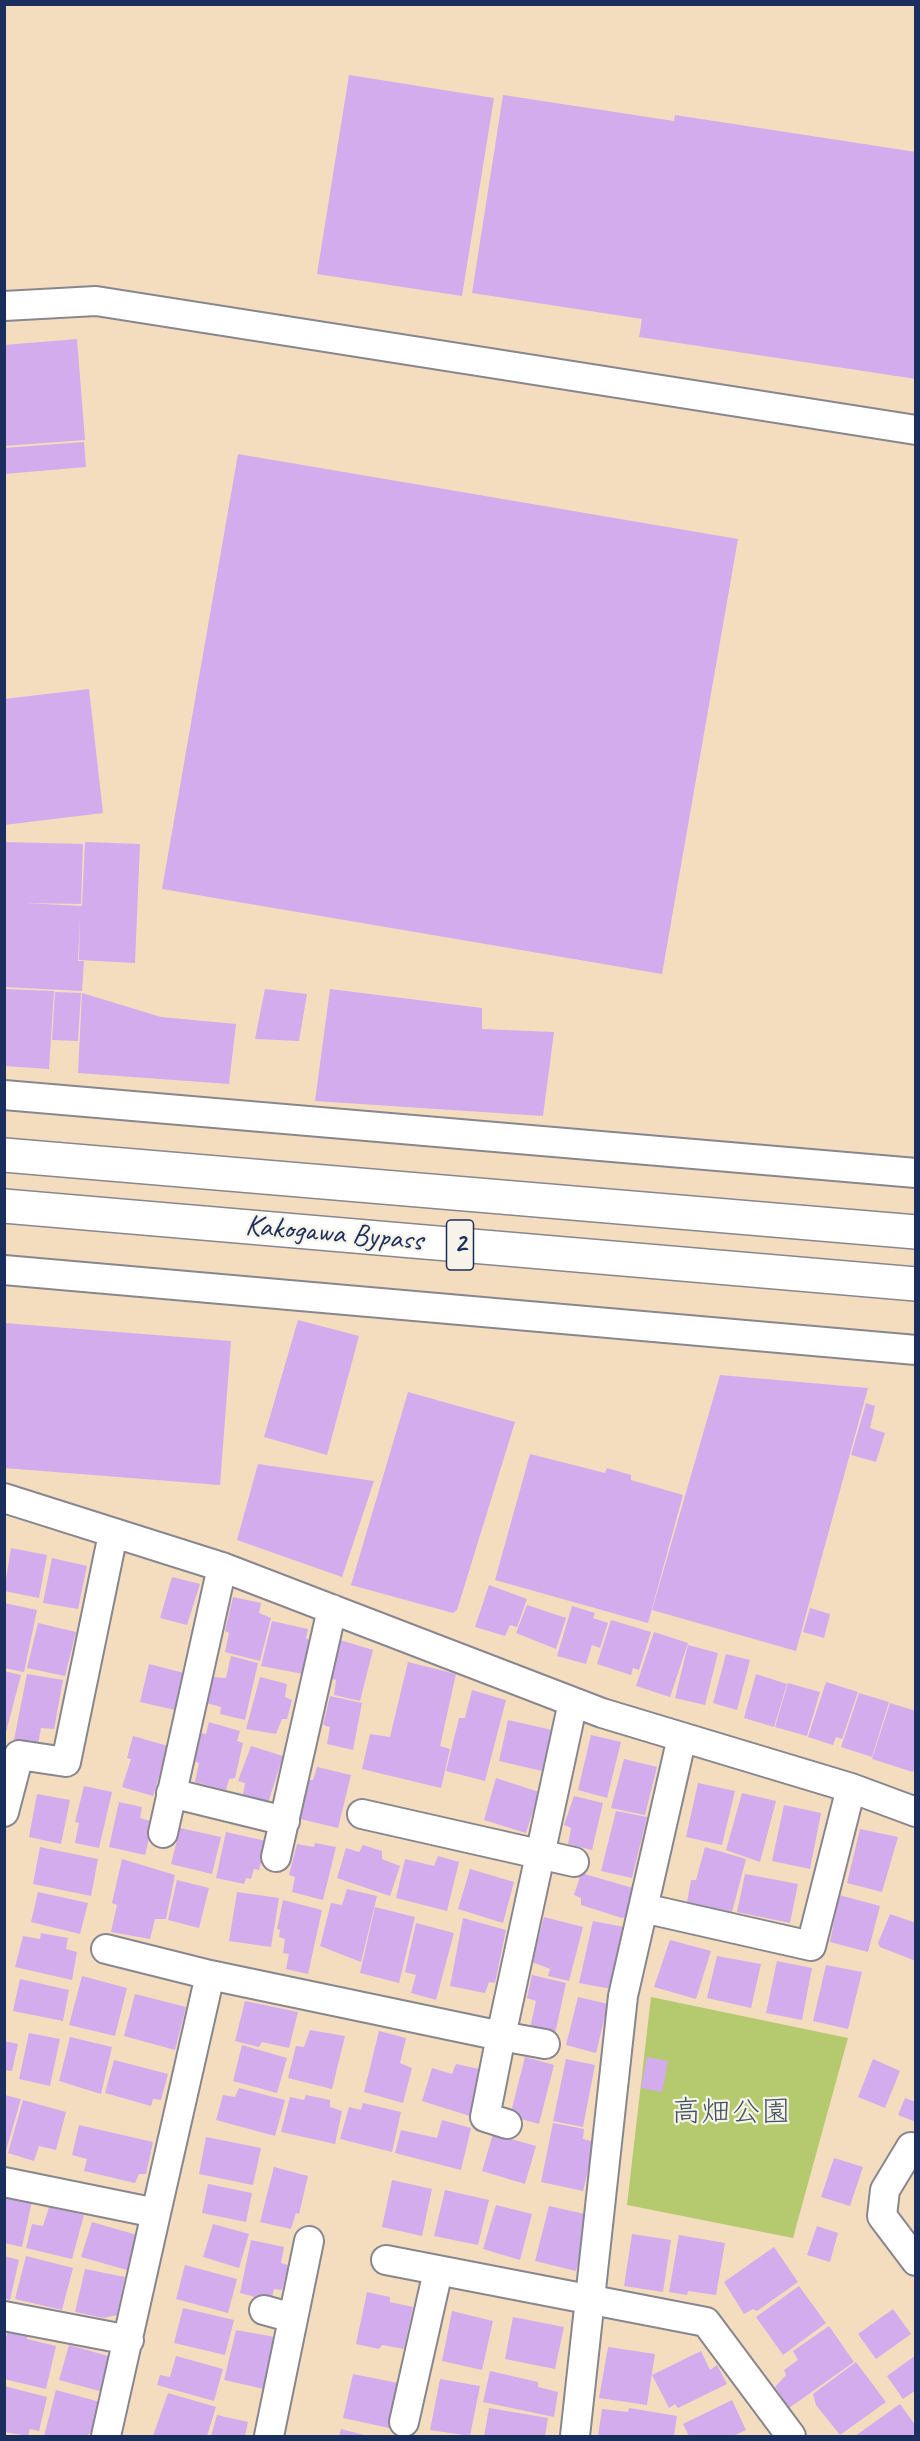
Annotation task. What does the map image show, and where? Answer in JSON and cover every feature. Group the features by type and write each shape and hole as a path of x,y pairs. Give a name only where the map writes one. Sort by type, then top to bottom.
{"highway":[{"name":"Kakogawa Bypass","path":"4,1155 915,1232"},
{"name":"Kakogawa Bypass","path":"4,1206 915,1284"}],"street":[{"path":"4,306 96,301 915,430"},
{"path":"4,1095 915,1173"},
{"path":"4,1270 915,1350"},
{"path":"6,1507 113,1534 222,1567 573,1702 851,1788 915,1812"},
{"path":"4,1812 19,1755 66,1762 113,1534"},
{"path":"163,1833 222,1567"},
{"path":"276,1857 332,1609"},
{"path":"507,2124 485,2117 573,1702"},
{"path":"575,2436 623,1996 682,1737"},
{"path":"643,1908 811,1946 851,1788"},
{"path":"171,1794 285,1821"},
{"path":"362,1814 574,1862"},
{"path":"106,1949 210,1975 545,2044"},
{"path":"106,2436 210,1975"},
{"path":"915,2149 911,2147 885,2190 882,2216 915,2261"},
{"path":"4,2182 156,2213"},
{"path":"268,2436 309,2241"},
{"path":"386,2260 589,2302 706,2322 791,2436"},
{"path":"404,2422 438,2271"},
{"path":"264,2310 293,2318"},
{"path":"4,2316 129,2340"}],"green space":[{"name":"高畑公園","path":"651,1997 848,2038 793,2238 627,2205"}],"building":[{"path":"349,75 494,98 462,296 317,274"},
{"path":"503,95 674,121 675,115 916,152 916,379 639,337 642,319 472,293"},
{"path":"77,339 85,440 4,446 4,345"},
{"path":"84,442 86,467 4,474 4,448"},
{"path":"238,454 738,539 662,974 162,889"},
{"path":"89,689 103,813 4,825 4,699"},
{"path":"4,842 83,844 81,904 25,903 82,906 85,842 140,844 135,963 79,960 80,918 78,961 84,961 82,991 4,987"},
{"path":"4,989 54,991 49,1069 4,1066"},
{"path":"265,989 307,994 299,1041 255,1039"},
{"path":"330,989 482,1008 482,1029 554,1032 543,1116 315,1101"},
{"path":"55,992 81,993 78,1041 52,1040"},
{"path":"82,993 161,1017 236,1024 229,1084 78,1073"},
{"path":"298,1320 359,1336 327,1455 264,1437"},
{"path":"4,1323 231,1341 220,1485 4,1468"},
{"path":"720,1375 868,1388 796,1651 652,1610"},
{"path":"408,1392 515,1422 457,1610 453,1613 351,1585"},
{"path":"866,1403 875,1406 870,1428 885,1433 876,1462 851,1455"},
{"path":"530,1454 605,1473 607,1468 631,1475 631,1480 683,1495 648,1623 495,1580"},
{"path":"258,1464 374,1481 342,1577 237,1540"},
{"path":"11,1548 47,1555 39,1598 4,1591"},
{"path":"52,1558 87,1566 78,1609 43,1603"},
{"path":"172,1577 200,1584 187,1625 160,1618"},
{"path":"489,1585 527,1599 517,1627 510,1625 505,1636 475,1627"},
{"path":"233,1597 261,1603 259,1613 271,1618 260,1661 225,1652 229,1633 225,1631"},
{"path":"4,1603 37,1610 24,1672 4,1668"},
{"path":"527,1605 566,1618 556,1649 516,1633"},
{"path":"572,1606 595,1613 593,1618 608,1623 600,1648 592,1645 586,1664 557,1656"},
{"path":"810,1608 830,1614 824,1638 803,1632"},
{"path":"611,1620 651,1632 639,1670 633,1668 631,1675 597,1664"},
{"path":"272,1621 308,1629 306,1638 311,1641 303,1674 261,1666"},
{"path":"38,1623 76,1632 65,1676 27,1668"},
{"path":"654,1632 688,1643 670,1697 636,1686"},
{"path":"340,1640 373,1650 360,1701 334,1695 336,1680 330,1678"},
{"path":"688,1645 718,1653 705,1705 675,1698"},
{"path":"726,1654 750,1660 737,1710 713,1703"},
{"path":"231,1656 258,1663 245,1720 220,1714 221,1707 206,1703 212,1677 226,1678"},
{"path":"408,1662 456,1674 440,1746 450,1749 441,1788 362,1769 370,1734 390,1737"},
{"path":"149,1664 184,1673 175,1710 140,1702"},
{"path":"4,1671 21,1675 5,1736 4,1735"},
{"path":"27,1674 63,1680 54,1729 41,1728 38,1744 14,1740"},
{"path":"756,1674 787,1684 774,1727 744,1718"},
{"path":"260,1677 287,1684 285,1697 292,1700 287,1719 282,1719 276,1734 246,1729"},
{"path":"826,1682 858,1692 842,1739 836,1737 833,1745 808,1737"},
{"path":"788,1683 820,1692 807,1736 775,1727"},
{"path":"472,1690 506,1700 485,1781 446,1771 459,1718 465,1718"},
{"path":"859,1693 889,1702 872,1757 841,1747"},
{"path":"330,1696 362,1703 353,1750 327,1744 330,1727 323,1725"},
{"path":"890,1703 916,1711 916,1763 913,1772 872,1759"},
{"path":"508,1720 552,1730 542,1771 499,1761"},
{"path":"209,1722 240,1731 237,1741 243,1743 235,1778 229,1779 226,1790 195,1782 199,1763 193,1761 199,1733 206,1734"},
{"path":"591,1735 621,1742 607,1798 578,1790"},
{"path":"133,1736 168,1746 153,1796 122,1787 131,1759 127,1758"},
{"path":"251,1746 283,1756 268,1803 243,1795 245,1783 238,1781"},
{"path":"624,1759 657,1767 645,1815 611,1808"},
{"path":"317,1767 351,1775 338,1828 300,1819 309,1780 313,1780"},
{"path":"496,1778 539,1792 526,1833 484,1820"},
{"path":"698,1783 735,1791 722,1845 686,1837"},
{"path":"84,1786 112,1792 99,1848 75,1843 79,1823 75,1822"},
{"path":"742,1793 776,1801 760,1862 726,1850"},
{"path":"37,1794 70,1800 61,1844 29,1837"},
{"path":"574,1796 603,1803 592,1850 568,1844 571,1828 564,1825"},
{"path":"119,1802 142,1807 140,1818 153,1822 145,1855 109,1847"},
{"path":"784,1805 821,1813 810,1869 772,1861"},
{"path":"616,1811 647,1817 632,1878 601,1871"},
{"path":"180,1828 221,1837 212,1874 171,1864"},
{"path":"860,1829 898,1837 882,1892 847,1883"},
{"path":"226,1832 266,1841 259,1870 254,1869 251,1879 246,1878 244,1884 216,1878"},
{"path":"315,1843 336,1847 323,1900 292,1892 295,1877 289,1875 297,1844 314,1847"},
{"path":"363,1845 382,1851 382,1859 400,1866 390,1896 337,1878 346,1848 359,1852"},
{"path":"40,1847 98,1859 91,1896 33,1884"},
{"path":"705,1847 746,1859 732,1912 687,1902 691,1880 696,1880"},
{"path":"438,1856 459,1862 447,1911 396,1898 405,1859 434,1866"},
{"path":"122,1859 175,1875 166,1919 155,1919 150,1939 111,1932 117,1905 112,1903"},
{"path":"470,1869 514,1882 503,1923 458,1909"},
{"path":"581,1873 633,1888 625,1917 581,1905 581,1898 574,1895"},
{"path":"745,1874 798,1884 790,1923 737,1912"},
{"path":"177,1880 209,1888 199,1928 168,1920"},
{"path":"347,1889 377,1896 361,1962 320,1946 331,1903 342,1905"},
{"path":"38,1892 88,1903 80,1934 31,1922"},
{"path":"237,1892 279,1898 271,1947 229,1941"},
{"path":"839,1895 880,1906 868,1952 830,1942"},
{"path":"283,1900 322,1910 308,1974 286,1969 289,1954 283,1953 285,1939 279,1937 280,1930 277,1929"},
{"path":"375,1907 415,1917 399,1983 360,1973"},
{"path":"890,1914 916,1923 916,1961 880,1947 878,1943"},
{"path":"544,1917 583,1927 569,1981 548,1976 550,1969 532,1962"},
{"path":"463,1918 506,1930 495,1983 489,1982 485,1993 450,1986"},
{"path":"593,1921 624,1927 611,1989 579,1983"},
{"path":"416,1923 454,1933 436,2000 411,1993 416,1975 405,1972"},
{"path":"41,1933 68,1938 66,1949 77,1952 72,1980 15,1967 23,1936 40,1939"},
{"path":"670,1940 711,1951 696,1999 654,1987"},
{"path":"717,1956 761,1964 751,2008 707,1998"},
{"path":"777,1961 812,1968 802,2020 766,2013"},
{"path":"826,1965 862,1972 848,2029 813,2021"},
{"path":"532,1975 566,1983 555,2034 530,2028 536,2001 527,1998"},
{"path":"82,1976 127,1988 115,2036 69,2025"},
{"path":"20,1979 69,1990 63,2021 13,2011"},
{"path":"135,1994 186,2007 175,2050 124,2036"},
{"path":"578,1997 608,2004 596,2053 566,2045"},
{"path":"245,2001 298,2012 289,2048 262,2042 259,2047 235,2041"},
{"path":"310,2030 345,2036 332,2089 288,2078 296,2046 304,2047"},
{"path":"379,2031 406,2038 400,2063 412,2068 403,2103 364,2092"},
{"path":"29,2033 60,2039 50,2086 19,2079"},
{"path":"70,2037 112,2047 101,2094 59,2081"},
{"path":"4,2041 18,2044 12,2071 4,2070"},
{"path":"242,2045 287,2058 277,2093 233,2081"},
{"path":"525,2057 554,2065 539,2124 510,2116"},
{"path":"647,2057 668,2061 662,2092 641,2088"},
{"path":"566,2059 595,2065 583,2127 553,2121"},
{"path":"873,2059 900,2071 885,2108 858,2097"},
{"path":"114,2060 168,2074 161,2100 153,2099 151,2106 105,2093"},
{"path":"456,2064 484,2070 470,2116 422,2101 432,2068 452,2074"},
{"path":"239,2088 285,2100 275,2136 216,2120 223,2095 235,2097"},
{"path":"4,2095 21,2099 5,2154 4,2154"},
{"path":"306,2095 330,2100 330,2107 342,2111 335,2144 281,2132 290,2097 304,2100"},
{"path":"905,2098 916,2102 916,2122 898,2115"},
{"path":"23,2100 66,2112 56,2150 39,2146 34,2161 8,2153"},
{"path":"363,2103 401,2112 392,2152 340,2139 349,2107 361,2110"},
{"path":"442,2120 471,2128 461,2170 395,2153 401,2130 437,2138"},
{"path":"553,2123 584,2129 583,2139 595,2142 583,2191 541,2182"},
{"path":"79,2125 153,2142 146,2174 139,2174 135,2183 84,2171 87,2159 72,2155"},
{"path":"493,2134 536,2146 525,2184 482,2171"},
{"path":"206,2137 261,2148 253,2185 199,2174"},
{"path":"834,2158 863,2167 850,2206 821,2197"},
{"path":"274,2167 308,2176 299,2214 296,2213 291,2229 260,2222"},
{"path":"392,2180 432,2189 422,2236 382,2227"},
{"path":"208,2184 252,2193 246,2222 202,2213"},
{"path":"445,2190 489,2200 478,2245 434,2236"},
{"path":"6,2195 32,2201 22,2247 4,2243"},
{"path":"496,2205 532,2214 520,2260 483,2249"},
{"path":"549,2206 589,2215 576,2271 535,2261"},
{"path":"49,2207 84,2215 72,2259 26,2248 32,2224 43,2226"},
{"path":"92,2222 137,2235 127,2270 81,2257"},
{"path":"213,2224 249,2234 239,2268 203,2257"},
{"path":"817,2226 838,2233 830,2262 807,2255"},
{"path":"632,2234 671,2240 663,2292 624,2286"},
{"path":"679,2235 725,2243 716,2295 688,2291 687,2295 669,2292"},
{"path":"251,2240 284,2247 281,2263 288,2265 282,2290 274,2289 271,2301 240,2293"},
{"path":"774,2247 798,2282 757,2311 753,2309 744,2314 724,2282"},
{"path":"4,2256 19,2260 10,2300 4,2298"},
{"path":"26,2256 73,2268 62,2310 15,2299"},
{"path":"185,2265 237,2279 228,2313 176,2299"},
{"path":"85,2269 125,2277 117,2315 104,2318 75,2312"},
{"path":"799,2286 826,2323 783,2355 756,2317"},
{"path":"367,2292 390,2297 390,2302 413,2307 404,2349 382,2345 379,2349 356,2344"},
{"path":"183,2308 234,2320 225,2355 174,2343"},
{"path":"893,2309 911,2334 876,2359 858,2334"},
{"path":"452,2311 493,2321 482,2370 442,2361"},
{"path":"513,2317 564,2327 555,2369 505,2359"},
{"path":"9,2326 28,2330 27,2339 56,2346 46,2389 4,2379 4,2345"},
{"path":"829,2326 854,2362 789,2408 775,2387 786,2375 784,2370 798,2360 793,2351"},
{"path":"236,2330 275,2337 264,2389 224,2380"},
{"path":"69,2345 112,2357 103,2392 59,2380"},
{"path":"608,2347 655,2354 647,2405 599,2398"},
{"path":"701,2351 710,2370 717,2365 727,2384 678,2408 675,2404 669,2408 652,2375"},
{"path":"916,2355 916,2390 903,2399 887,2376"},
{"path":"176,2356 223,2369 214,2401 157,2385 160,2375 170,2377"},
{"path":"856,2362 886,2402 840,2435 816,2405 813,2394"},
{"path":"490,2371 538,2382 538,2387 558,2392 554,2417 483,2402"},
{"path":"353,2374 398,2383 389,2428 343,2418"},
{"path":"440,2379 480,2386 470,2436 430,2430"},
{"path":"4,2386 47,2397 39,2431 30,2429 28,2436 4,2432"},
{"path":"56,2390 100,2402 93,2429 88,2435 44,2436"},
{"path":"168,2393 216,2407 207,2436 153,2436"},
{"path":"732,2400 746,2430 733,2436 689,2436 683,2424"},
{"path":"900,2404 916,2426 916,2434 912,2436 855,2436"},
{"path":"489,2408 548,2418 545,2436 484,2436"},
{"path":"629,2408 677,2416 674,2436 598,2436 602,2409 628,2412"},
{"path":"217,2415 248,2422 245,2436 211,2436"},
{"path":"341,2429 368,2436 339,2436"}]}
